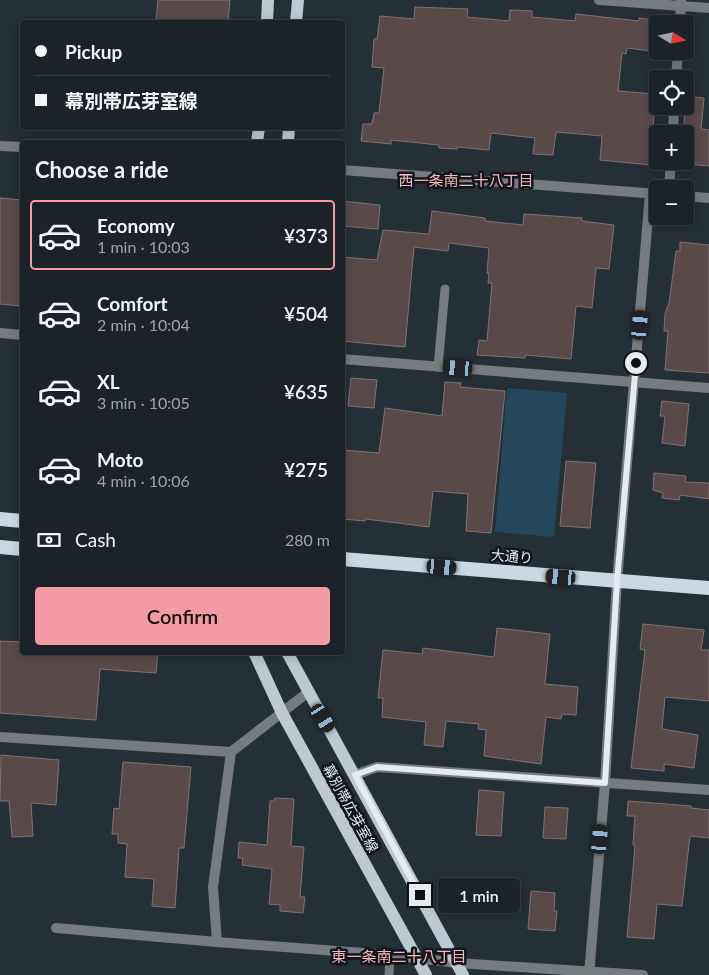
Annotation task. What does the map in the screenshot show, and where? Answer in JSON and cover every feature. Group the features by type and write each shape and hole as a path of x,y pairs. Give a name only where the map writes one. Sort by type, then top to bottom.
{"highway":[{"path":"0,519 20,521"},
{"path":"0,547 20,549"},
{"name":"大通り","path":"345,559 709,588"}],"main road":[{"path":"267,20 268,0"},
{"path":"296,20 298,0"},
{"name":"幕別帯広芽室線","path":"255,655 282,713 426,975"},
{"name":"幕別帯広芽室線","path":"288,655 308,694 355,775 463,975"}],"street":[{"path":"599,0 681,3 709,8"},
{"path":"0,146 20,147"},
{"path":"345,170 649,194"},
{"path":"694,197 709,198"},
{"path":"589,973 605,783 617,581 651,225"},
{"path":"0,333 20,335"},
{"path":"345,359 709,388"},
{"path":"0,737 231,752 308,694"},
{"path":"217,942 213,888 231,752"},
{"path":"355,775 377,767 709,790"},
{"path":"56,928 457,963 643,975"}],"lane":[{"path":"438,367 445,289"},
{"path":"389,975 390,956"}],"shaded area":[{"path":"507,388 567,393 554,537 495,532"}],"building":[{"path":"158,0 230,0 228,20 156,20"},
{"path":"415,7 468,9 467,17 509,21 510,10 532,11 532,17 575,21 576,14 639,21 639,18 649,19 649,51 627,48 626,54 622,53 618,91 649,94 649,115 654,115 653,125 649,125 649,165 600,160 602,136 556,132 553,155 533,154 535,138 491,133 489,150 457,147 457,149 439,148 439,145 391,140 391,144 361,141 363,124 372,124 374,113 379,113 384,68 372,67 374,39 377,39 380,16 414,19"},
{"path":"694,97 704,98 701,129 709,130 709,166 694,165 694,125 684,125 685,115 694,115"},
{"path":"0,198 20,200 20,306 0,304"},
{"path":"345,201 380,205 378,229 345,226"},
{"path":"432,211 485,218 485,221 523,225 524,214 582,218 582,221 614,225 609,269 596,268 592,308 576,306 571,359 525,355 525,358 477,355 479,340 487,341 492,283 488,283 489,273 487,273 489,248 449,243 448,251 414,247 405,347 345,341 345,257 377,260 383,230 429,234"},
{"path":"680,242 709,245 709,373 665,370 668,331 664,331 665,314 669,303 676,251 680,251"},
{"path":"351,378 377,380 374,408 348,406"},
{"path":"445,382 461,383 460,387 505,391 491,533 466,531 468,494 433,491 429,527 366,519 365,521 345,519 345,450 379,453 385,408 442,416"},
{"path":"662,401 689,404 685,446 662,443 665,416 660,416"},
{"path":"566,461 596,463 590,528 560,526"},
{"path":"654,473 686,476 685,482 709,483 709,499 680,495 679,500 662,498 663,493 653,490"},
{"path":"643,624 704,630 701,650 709,650 709,701 665,697 662,729 698,735 694,768 664,764 664,771 631,768 645,650 640,649"},
{"path":"497,628 550,634 545,684 578,687 576,715 562,714 561,719 546,717 541,764 484,756 486,730 478,729 479,724 446,721 443,747 424,745 426,722 382,717 383,698 378,698 383,650 422,654 423,648 494,657"},
{"path":"0,641 20,642 20,655 158,655 156,673 100,669 96,720 0,713"},
{"path":"1,755 59,760 56,805 31,803 33,836 12,837 9,801 0,801"},
{"path":"123,762 191,767 184,848 179,848 175,908 152,906 154,879 125,877 127,844 118,843 118,834 112,834 114,808 119,809"},
{"path":"479,790 504,792 501,836 476,835"},
{"path":"275,798 294,799 291,846 304,847 300,897 305,897 303,913 280,911 280,905 269,904 272,869 242,865 243,858 238,858 239,842 267,845 270,801 274,801"},
{"path":"628,801 691,806 691,808 709,810 709,838 690,836 682,906 657,904 654,939 627,937 635,846 633,845 635,816 627,816"},
{"path":"545,807 568,808 566,839 543,838"},
{"path":"531,891 555,893 554,911 557,911 555,931 528,929"}],"district":[{"name":"西一条南二十八丁目","path":"466,180"},
{"name":"東一条南二十八丁目","path":"399,956"}],"route":[{"path":"420,895 355,775 377,767 605,783 617,581 636,363"}]}
